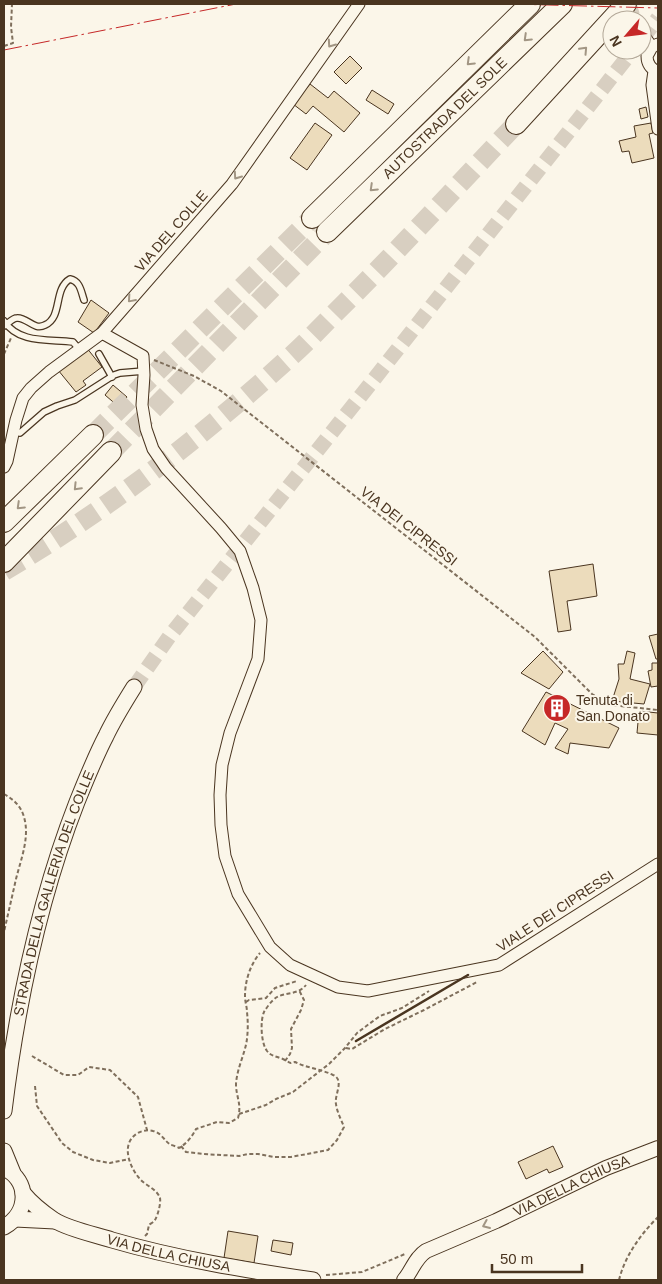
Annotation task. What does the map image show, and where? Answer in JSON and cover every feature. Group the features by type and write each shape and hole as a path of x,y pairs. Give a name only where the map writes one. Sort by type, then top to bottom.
{"highway":[{"name":"AUTOSTRADA DEL SOLE","path":"312,218 530,4"},
{"name":"AUTOSTRADA DEL SOLE","path":"327,232 562,4"},
{"path":"516,124 626,4"},
{"path":"4,522 93,435"},
{"path":"4,562 111,452"}],"main road":[{"name":"STRADA DELLA GALLERIA DEL COLLE","path":"4,1110 23,986 33,942 58,854 105,737 134,687"},
{"path":"4,1151 8,1171"},
{"name":"VIA DELLA CHIUSA","path":"8,1171 21,1186 23,1192 22,1207 9,1223"},
{"name":"VIA DELLA CHIUSA","path":"23,1192 36,1207 56,1221 78,1230 138,1247 246,1270 313,1280"},
{"name":"VIA DELLA CHIUSA","path":"9,1223 23,1219 56,1221"}],"street":[{"name":"VIA DEL COLLE","path":"5,463 23,398 49,372 102,333 232,184 359,4"},
{"path":"655,46 647,56 647,61 649,66 656,72 652,85 658,129"},
{"path":"102,333 143,356"},
{"name":"VIALE DEI CIPRESSI","path":"143,356 142,405 146,429 153,449 166,468 240,551 253,588 261,620 258,659 230,733 222,765 220,795 221,826 225,856 238,894 270,947 290,965 338,987 368,991 495,966 658,864"},
{"name":"VIA DELLA CHIUSA","path":"404,1280 421,1254 431,1248 496,1221 606,1168 658,1148"},
{"path":"418,1280 422,1257 431,1248"}],"lane":[{"path":"79,349 73,342 25,338 4,324 14,318 18,318 39,327 45,326 54,316 64,284 70,279 80,286 84,300"},
{"path":"99,354 112,377"},
{"path":"13,431 20,433 44,412 75,400 120,373 144,371"}],"path":[{"path":"4,46 13,43 11,27 12,4"},
{"path":"4,354 14,332"},
{"name":"VIA DEI CIPRESSI","path":"143,356 194,376 221,391 535,638 592,694 611,705 658,710"},
{"path":"4,794 19,806 24,817 26,830 25,845 4,932"},
{"path":"142,1238 147,1234 149,1225 154,1221 160,1205 160,1199 157,1192 141,1181 135,1173 127,1148 130,1139 138,1132 154,1131 179,1148 193,1135 196,1129 217,1122 229,1123 238,1118 240,1110 236,1086 239,1066 248,1035 245,987 254,961 268,944"},
{"path":"345,1048 352,1049 385,1029 479,981 495,966"},
{"path":"246,1002 266,998 275,988 298,980 309,973"},
{"path":"181,1146 186,1152 191,1153 239,1156 258,1154 274,1157 291,1157 328,1150 337,1140 344,1127 335,1102 339,1084 338,1078 335,1075 274,1057 265,1049 262,1037 264,1012 269,1005 276,998 284,994 290,994 303,989 309,973"},
{"path":"239,1114 266,1105 294,1092 329,1064 358,1033 380,1016 406,1006 438,986 438,977"},
{"path":"285,1060 292,1048 291,1029 304,1000 299,990"},
{"path":"32,1056 64,1075 78,1075 89,1066 110,1070 138,1098 147,1130"},
{"path":"35,1086 37,1106 62,1143 72,1152 93,1160 110,1163 129,1159"},
{"path":"619,1280 622,1266 634,1246 658,1217"}],"building":[{"path":"350,56 362,68 346,84 334,72"},
{"path":"310,84 328,98 334,91 360,113 344,132 313,106 306,114 293,104"},
{"path":"372,90 394,104 388,114 366,100"},
{"path":"646,107 648,117 641,119 639,109"},
{"path":"315,123 332,135 307,170 290,158"},
{"path":"651,123 653,133 649,134 654,158 632,163 629,151 622,152 619,141 636,137 634,126"},
{"path":"91,300 109,313 94,333 78,322"},
{"path":"86,347 102,367 83,381 86,385 76,392 58,370"},
{"path":"113,385 127,397 119,407 105,395"},
{"path":"593,564 597,596 567,601 571,630 558,632 549,571"},
{"path":"658,634 658,659 656,659 649,636"},
{"path":"543,651 563,672 549,689 521,673"},
{"path":"627,651 635,653 630,679 650,684 644,704 612,701 619,679 618,664 624,664"},
{"path":"652,663 658,663 658,686 651,687 648,671 652,670"},
{"name":"Tenuta di San Donato","path":"546,692 619,728 609,748 570,743 568,754 555,748 568,729 555,723 545,745 522,731"},
{"path":"639,711 658,713 658,735 637,733"},
{"path":"553,1146 563,1167 549,1173 547,1169 526,1179 518,1162"},
{"path":"228,1231 258,1236 254,1263 224,1258"},
{"path":"273,1240 293,1243 291,1255 271,1251"}],"tunnel":[{"path":"631,4 633,10"},
{"path":"652,26 658,18"},
{"path":"134,687 169,637 625,60"},
{"path":"4,571 42,548 152,472 256,388 301,347 358,290 516,124"},
{"path":"93,435 312,218"},
{"path":"111,452 327,232"}],"wall":[{"path":"356,1041 468,975"}],"power":[{"path":"4,50 236,4"},
{"path":"512,4 658,8"}],"place":[{"name":"Tenuta di San Donato","path":"557,708"}]}
